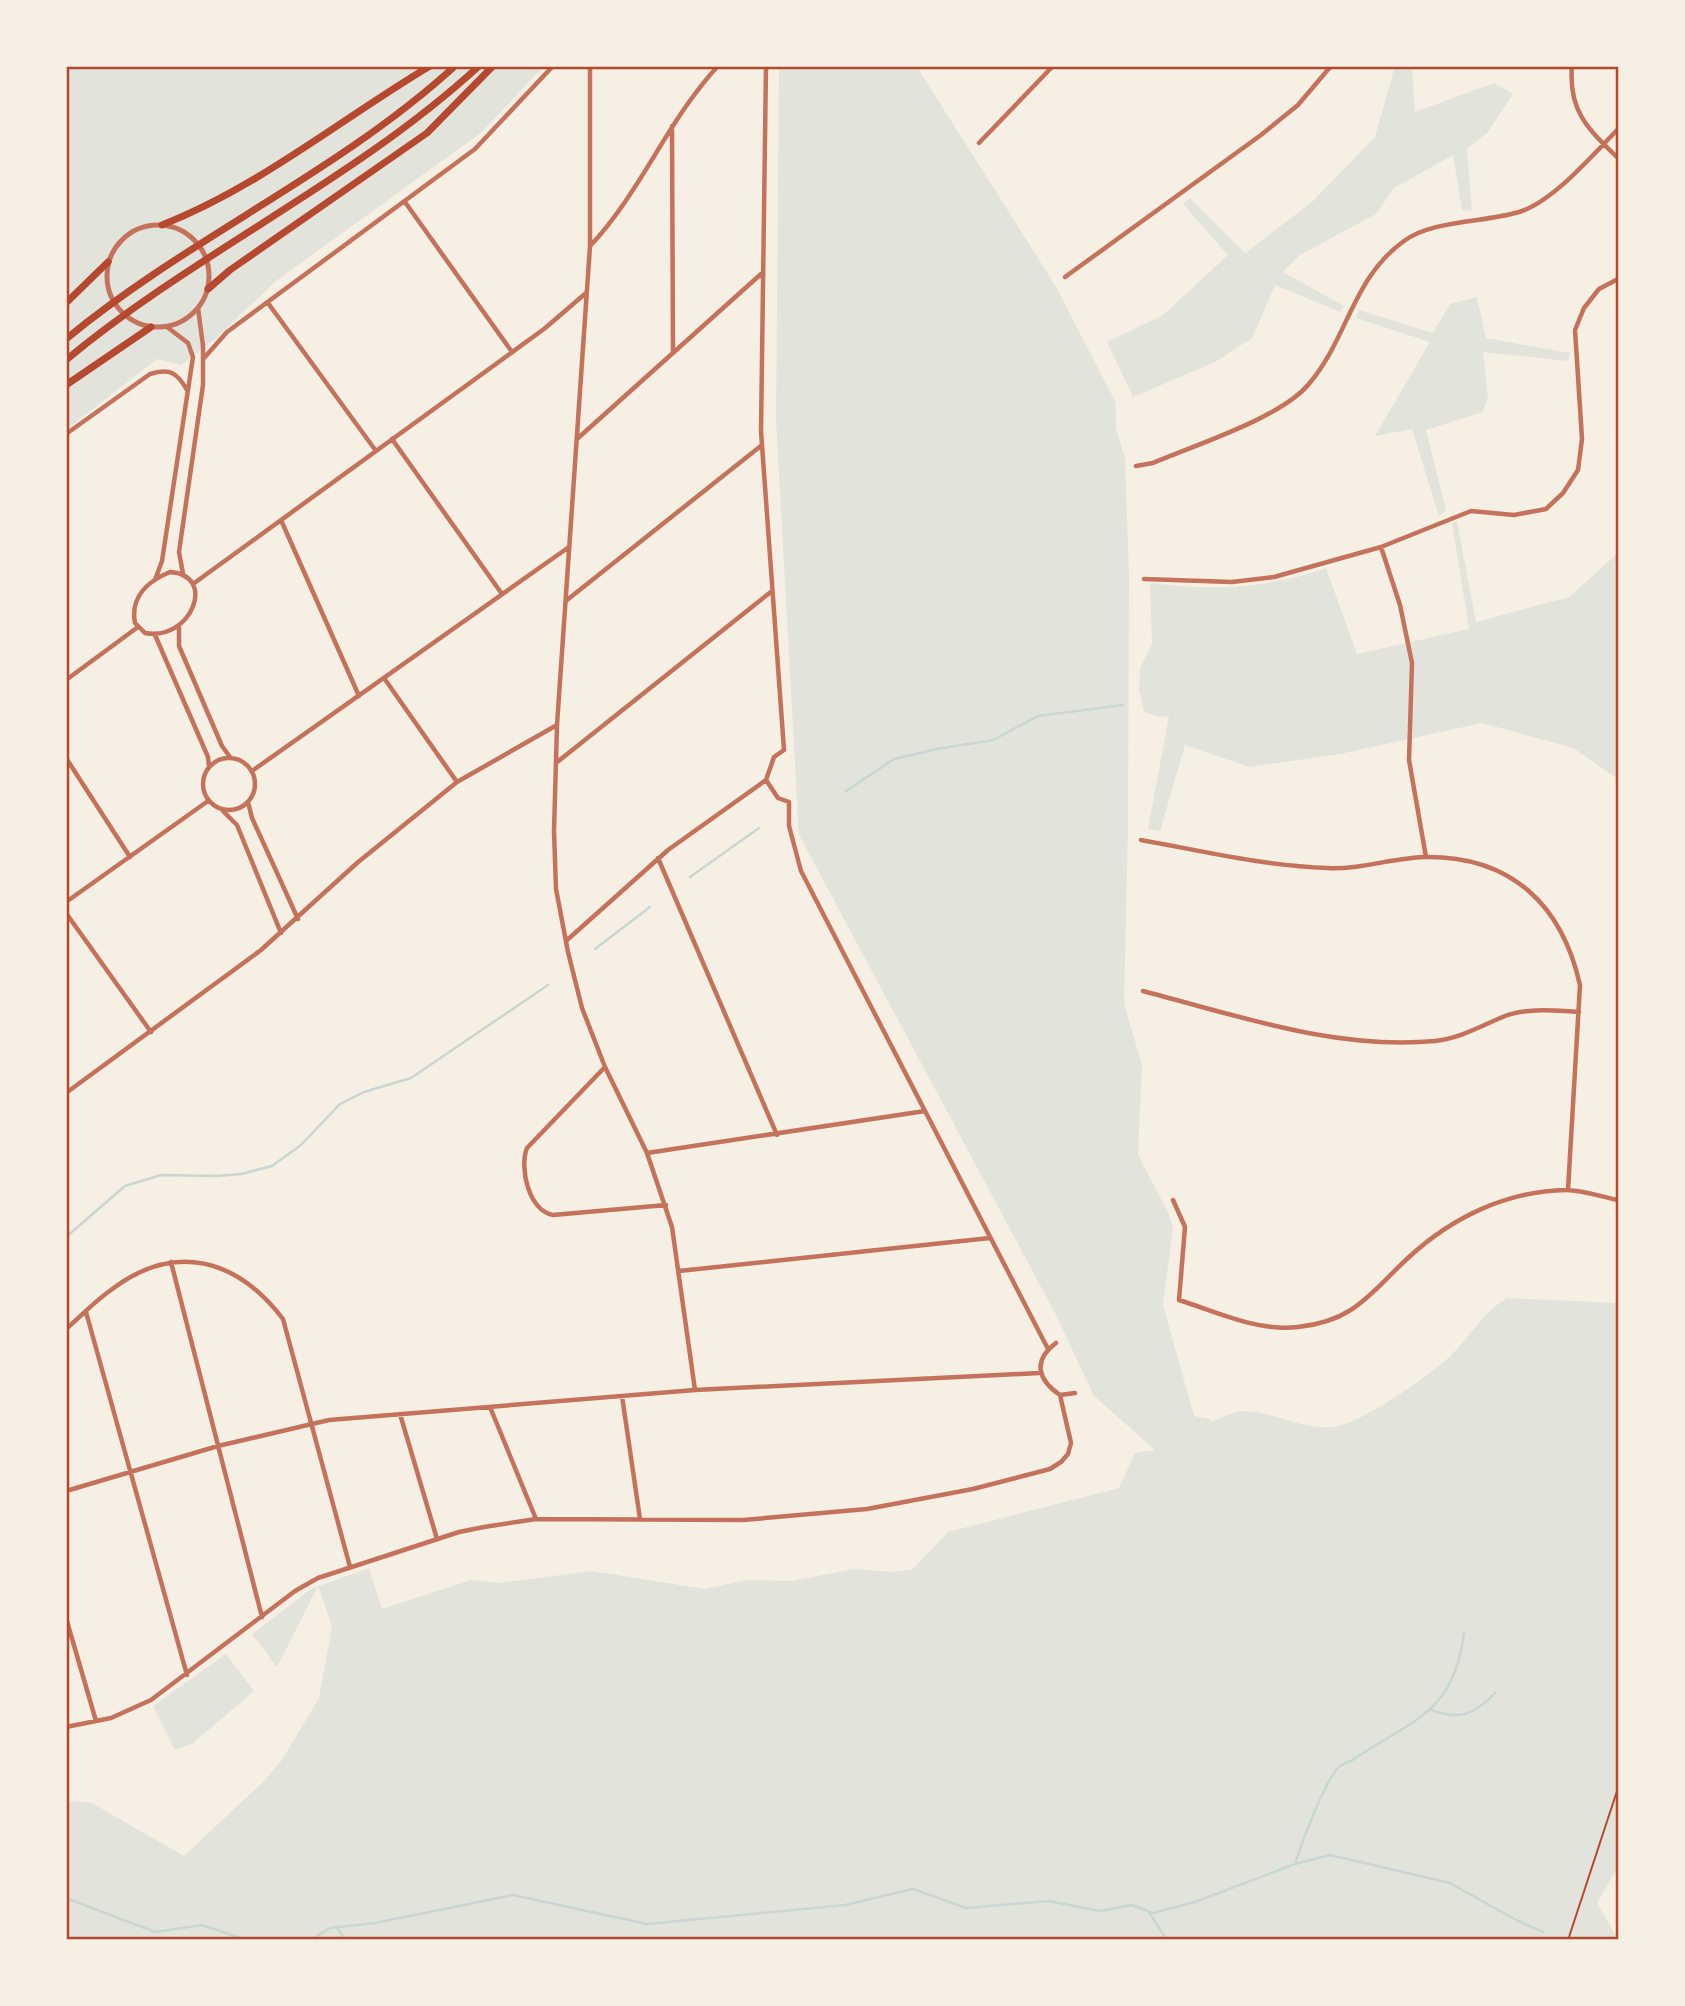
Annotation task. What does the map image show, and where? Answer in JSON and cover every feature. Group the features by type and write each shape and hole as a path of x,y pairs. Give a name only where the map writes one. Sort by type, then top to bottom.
{"highway":[{"path":"162,225 210,204 332,131 430,66"},
{"path":"66,339 90,319 211,236 344,151 429,90 455,66"},
{"path":"66,360 101,331 418,118 479,66"},
{"path":"208,289 230,270 427,133 493,66"},
{"path":"66,303 108,262"},
{"path":"66,385 151,327"}],"street":[{"path":"204,358 227,332 405,202 490,135 553,66"},
{"path":"590,66 590,246 558,724 554,831 556,889 582,1008 605,1067 647,1153 666,1205 679,1271 695,1390"},
{"path":"590,246 634,192 672,125 718,66"},
{"path":"566,941 658,858 766,780 774,757 785,750 762,445 761,274 766,66"},
{"path":"979,143 1053,66"},
{"path":"1065,277 1261,135 1298,105 1331,66"},
{"path":"1572,66 1573,100 1580,118 1619,158"},
{"path":"672,125 673,352"},
{"path":"1136,466 1153,463 1288,403 1308,386 1328,358 1364,282 1383,257 1408,238 1445,226 1521,211 1541,202 1619,129"},
{"path":"405,202 512,352"},
{"path":"162,225 179,229 194,239 207,262 208,289 190,317 167,327 151,327 127,317 110,296 106,279 108,262 120,241 129,233 145,226 162,225"},
{"path":"577,439 761,274"},
{"path":"1143,579 1233,582 1274,577 1381,547 1471,511 1514,515 1546,509 1563,492 1578,470 1582,439 1575,330 1584,308 1600,289 1619,279"},
{"path":"193,584 512,352 586,292"},
{"path":"268,303 376,451"},
{"path":"198,308 204,358 203,385 179,552 183,574 193,584 194,605 180,626 179,646 222,746 231,758"},
{"path":"167,327 181,335 192,351 188,391 162,561 155,580 135,603 133,613 138,627 155,635 208,757 209,766 202,786 208,801 223,810 237,825 281,933"},
{"path":"66,433 150,374 165,369 174,373 188,391"},
{"path":"392,439 502,594"},
{"path":"566,600 762,445"},
{"path":"281,520 359,696"},
{"path":"252,771 570,546"},
{"path":"1381,547 1401,605 1412,663 1409,760 1426,857"},
{"path":"155,580 170,572 183,574"},
{"path":"556,763 773,590"},
{"path":"155,635 180,626"},
{"path":"66,680 138,627"},
{"path":"384,678 457,782"},
{"path":"66,1093 281,933 357,863 457,782 558,724"},
{"path":"66,758 130,857"},
{"path":"209,766 221,758 231,758 244,763 252,771 255,783 248,802 239,809 223,810"},
{"path":"766,780 771,791 789,802 789,826 801,871 1048,1349"},
{"path":"66,902 208,801"},
{"path":"248,802 252,818 298,919"},
{"path":"1142,840 1291,866 1330,869 1426,857 1480,865 1505,873 1533,894 1558,922 1573,954 1580,985 1568,1190"},
{"path":"658,858 777,1135"},
{"path":"66,913 151,1032"},
{"path":"1143,991 1341,1040 1385,1044 1438,1041 1474,1032 1507,1015 1539,1011 1579,1012"},
{"path":"605,1067 527,1148 522,1166 536,1206 543,1213 553,1215 666,1205"},
{"path":"647,1153 925,1111"},
{"path":"1173,1199 1185,1227 1179,1300 1265,1327 1298,1328 1336,1319 1371,1297 1438,1231 1467,1214 1526,1194 1568,1190 1619,1200"},
{"path":"679,1271 990,1238"},
{"path":"66,1329 111,1290 137,1273 171,1262 190,1261 219,1266 244,1278 268,1299 283,1319 350,1567"},
{"path":"171,1262 262,1617"},
{"path":"86,1312 187,1675"},
{"path":"66,1727 111,1718 151,1700 306,1584 458,1532 536,1520 743,1520 867,1509 973,1489 1050,1469 1068,1454 1071,1443 1060,1395 1045,1383 1039,1373 1042,1356 1056,1343"},
{"path":"66,1491 218,1446 329,1420 695,1390 1039,1373"},
{"path":"1060,1395 1075,1393"},
{"path":"621,1396 640,1519"},
{"path":"490,1407 536,1520"},
{"path":"400,1414 437,1539"},
{"path":"66,1618 96,1721"}],"path":[{"path":"1568,1940 1619,1788"}],"shaded area":[{"path":"1395,66 1412,67 1415,112 1494,83 1513,94 1487,133 1467,149 1472,211 1462,210 1453,155 1394,188 1376,214 1300,255 1283,272 1344,306 1340,312 1275,285 1252,338 1215,362 1133,397 1107,342 1163,315 1228,255 1183,204 1190,198 1245,253 1312,202 1375,137"},
{"path":"67,67 543,67 482,132 276,281 215,339 181,365 157,359 67,429"},
{"path":"779,67 917,67 1055,285 1116,403 1116,429 1125,458 1129,575 1124,1004 1142,1065 1138,1155 1168,1212 1173,1228 1163,1305 1194,1416 1210,1419 1210,1422 1245,1411 1315,1427 1339,1426 1383,1405 1433,1370 1507,1298 1618,1303 1618,1867 1597,1903 1618,1939 67,1939 66,1801 90,1802 184,1856 262,1783 282,1760 319,1698 332,1626 318,1586 369,1568 382,1609 471,1580 498,1583 592,1571 705,1589 747,1580 791,1581 854,1569 893,1572 913,1569 948,1532 1119,1488 1135,1453 1155,1450 1094,1396 1055,1313 799,835 776,420"},
{"path":"1477,297 1486,338 1570,353 1568,361 1483,352 1488,397 1483,412 1426,430 1446,510 1439,516 1412,429 1375,436 1430,342 1356,318 1359,310 1433,333 1450,304"},
{"path":"1457,521 1476,622 1569,597 1618,553 1618,779 1573,748 1482,723 1340,754 1249,767 1185,745 1160,831 1148,829 1169,716 1160,717 1144,712 1139,689 1140,668 1152,644 1150,583 1196,587 1239,586 1282,580 1326,568 1357,654 1469,629 1452,523"},
{"path":"318,1587 277,1667 252,1634 311,1589"},
{"path":"226,1654 254,1691 192,1744 175,1750 153,1706"}],"waterway":[{"path":"846,791 894,759 993,740 1038,716 1123,705"},
{"path":"690,877 759,828"},
{"path":"595,949 650,907"},
{"path":"66,1237 125,1186 161,1175 217,1176 241,1174 272,1166 301,1145 340,1104 364,1092 411,1078 548,985"},
{"path":"1295,1864 1314,1812 1334,1773 1342,1765 1413,1723 1428,1711 1451,1681 1459,1660 1464,1633"},
{"path":"1429,1709 1449,1715 1465,1714 1473,1711 1495,1693"},
{"path":"311,1940 330,1928 375,1923 513,1895 647,1924 845,1905 913,1889 966,1908 1049,1901 1100,1911 1132,1905 1153,1913 1195,1902 1295,1864 1330,1855 1450,1883 1543,1932"},
{"path":"66,1898 155,1932 202,1925 247,1940"},
{"path":"1148,1911 1167,1940"},
{"path":"337,1928 346,1940"}]}
